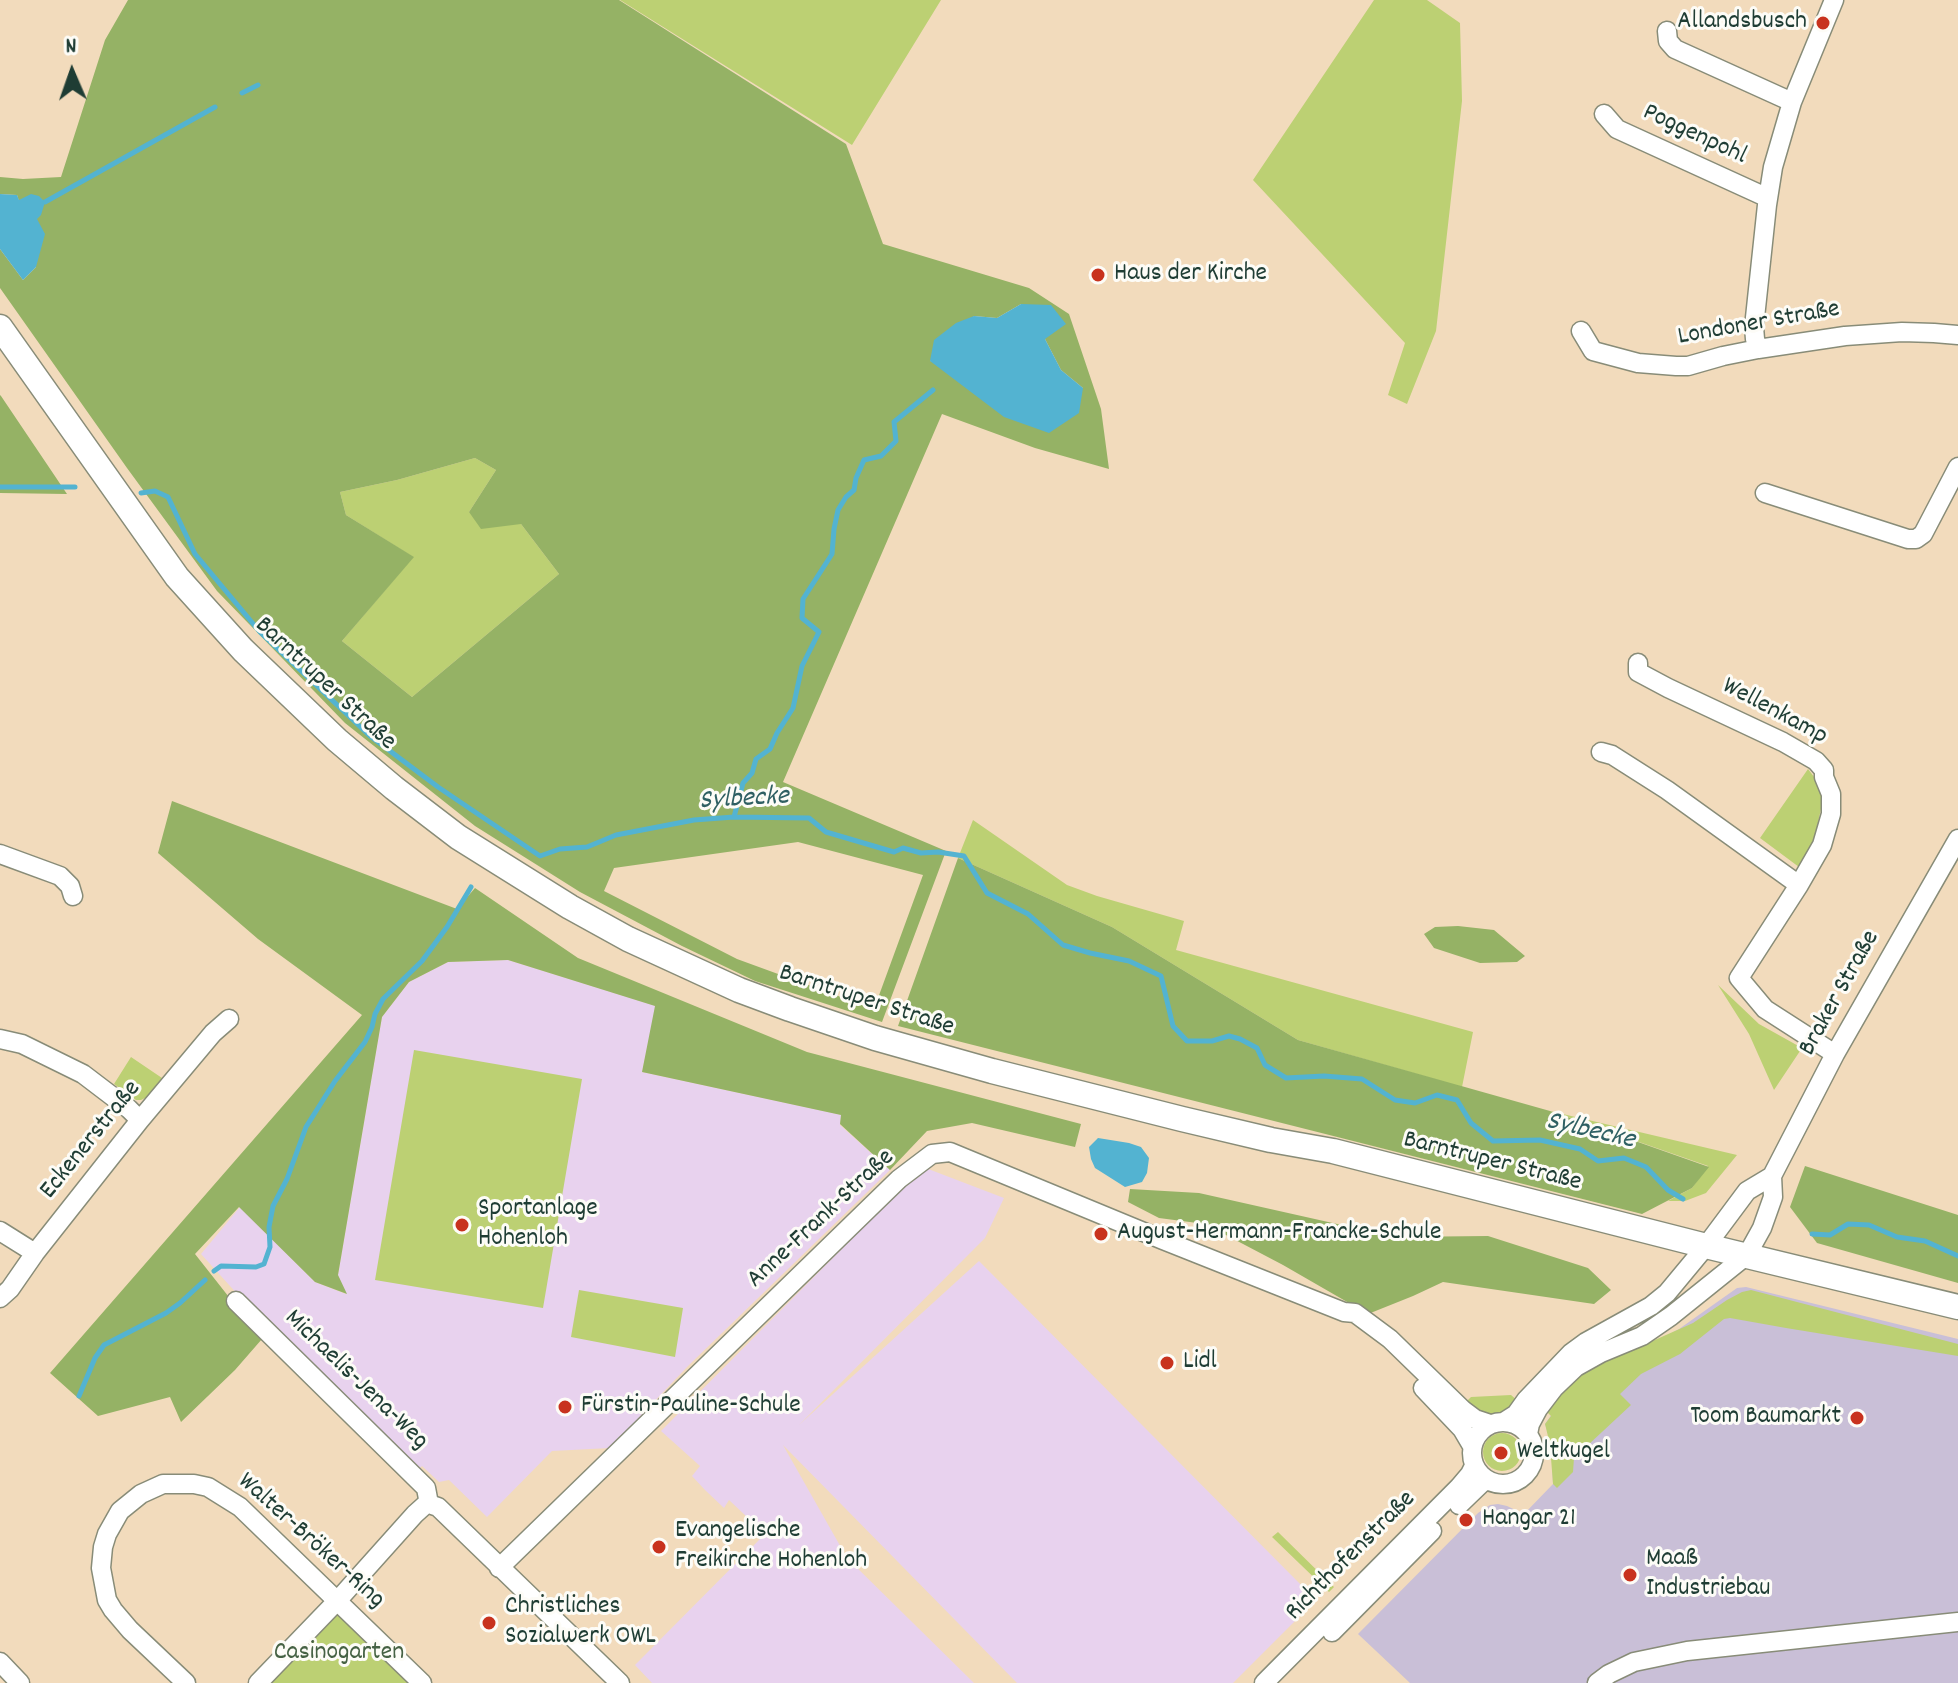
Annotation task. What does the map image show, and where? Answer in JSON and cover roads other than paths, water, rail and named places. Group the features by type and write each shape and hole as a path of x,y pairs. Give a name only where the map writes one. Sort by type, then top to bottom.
{"main road":[{"name":"Barntruper Straße","path":"0,327 177,577 253,660 337,740 458,837 570,907 628,939 739,990 875,1038 992,1071 1271,1140 1333,1151 1958,1307"}],"street":[{"name":"Poggenpohl","path":"1758,349 1754,327 1768,198 1779,145 1792,102 1834,0"},
{"path":"1667,31 1668,41 1675,49 1792,102"},
{"name":"Poggenpohl","path":"1604,114 1617,129 1768,198"},
{"name":"Londoner Straße","path":"1581,331 1593,351 1655,366 1688,366 1758,349 1876,333 1958,335"},
{"path":"1765,493 1916,539 1923,534 1958,467"},
{"name":"Wellenkamp","path":"1638,663 1638,672 1783,742 1816,761 1824,770 1831,794 1831,814 1822,845 1739,978 1765,1009 1835,1054"},
{"path":"1601,752 1612,755 1667,790 1799,885"},
{"name":"Braker Straße","path":"1747,1255 1762,1228 1773,1197 1772,1176 1835,1054 1958,839"},
{"path":"0,854 60,876 70,886 73,896"},
{"name":"Eckenerstraße","path":"0,1298 140,1120 213,1033 229,1019"},
{"path":"0,1039 22,1044 83,1074 140,1120"},
{"name":"Anne-Frank-Straße","path":"499,1568 899,1179 932,1154 950,1152 1344,1312 1355,1313 1409,1356 1463,1410 1475,1419 1498,1422"},
{"name":"Braker Straße","path":"1706,1246 1747,1191 1772,1176"},
{"path":"0,1231 35,1253"},
{"path":"1498,1422 1514,1423 1528,1434 1534,1447 1532,1465 1523,1476 1502,1484 1480,1472 1472,1446 1480,1430 1498,1422 1516,1414 1571,1353 1651,1306 1667,1293 1706,1246"},
{"path":"1528,1434 1538,1409 1576,1367 1642,1336 1747,1255"},
{"name":"Michaelis-Jena-Weg","path":"236,1301 426,1488 429,1504 438,1507 620,1683"},
{"name":"Anne-Frank-Straße","path":"1344,1312 1349,1321 1378,1343 1447,1412 1472,1446"},
{"name":"Richthofenstraße","path":"1264,1683 1470,1474 1480,1472 1479,1483 1281,1683"},
{"name":"Walter-Bröker-Ring","path":"186,1683 113,1610 101,1568 107,1534 120,1511 141,1494 163,1484 194,1484 216,1492 240,1507 422,1683"},
{"path":"258,1683 415,1514 429,1504"},
{"path":"1597,1683 1634,1662 1687,1651 1958,1622"},
{"path":"1619,1683 1657,1658"},
{"path":"0,1662 20,1683"}],"water":[{"path":"0,194 17,195 19,200 31,194 45,202 37,219 45,234 36,267 23,280 0,249"},
{"path":"1021,304 1051,305 1066,324 1045,339 1061,370 1083,388 1079,413 1049,433 1004,417 930,361 934,340 956,323 974,316 997,318"},
{"path":"1098,1138 1141,1147 1149,1158 1142,1182 1125,1187 1095,1168 1089,1147"}],"waterway":[{"path":"242,93 258,85"},
{"path":"45,202 215,107"},
{"path":"734,817 743,783 752,773 756,759 770,749 793,708 802,666 819,632 802,618 803,599 832,554 838,510 854,490 864,460 881,456 896,441 894,422 933,390"},
{"name":"Sylbecke","path":"0,487 75,487"},
{"name":"Sylbecke","path":"141,493 155,491 168,497 195,554 260,632 370,736 438,787 540,856 560,849 587,847 616,835 694,820 734,817 809,818 826,832 894,852 903,848 921,853 964,856 987,893 1028,914 1063,945 1129,961 1161,976 1173,1026 1187,1041 1212,1041 1229,1036 1240,1039 1257,1048 1265,1065 1286,1078 1324,1076 1362,1079 1395,1100 1415,1103 1437,1095 1457,1100 1471,1123 1493,1141 1540,1140 1580,1149 1598,1161 1624,1158 1646,1167 1668,1190 1683,1199"},
{"path":"214,1271 221,1266 256,1267 264,1264 270,1247 269,1227 273,1206 287,1179 306,1127 335,1081 365,1042 383,999 422,961 471,887"},
{"name":"Sylbecke","path":"1812,1234 1830,1235 1848,1224 1869,1225 1897,1237 1925,1241 1958,1256"},
{"path":"79,1396 104,1345 166,1313 205,1280"}],"place":[{"name":"Allandsbusch","path":"1823,23"},
{"name":"Haus der Kirche","path":"1098,275"},
{"name":"Sportanlage Hohenloh","path":"462,1225"},
{"name":"August-Hermann-Francke-Schule","path":"1101,1234"},
{"name":"Lidl","path":"1167,1363"},
{"name":"Fürstin-Pauline-Schule","path":"565,1407"},
{"name":"Toom Baumarkt","path":"1857,1418"},
{"name":"Weltkugel","path":"1501,1453"},
{"name":"Hangar 21","path":"1466,1520"},
{"name":"Evangelische Freikirche Hohenloh","path":"659,1547"},
{"name":"Maaß Industriebau","path":"1630,1575"},
{"name":"Christliches Sozialwerk OWL","path":"489,1623"}],"park label":[{"name":"Casinogarten","path":"339,1654"}]}
